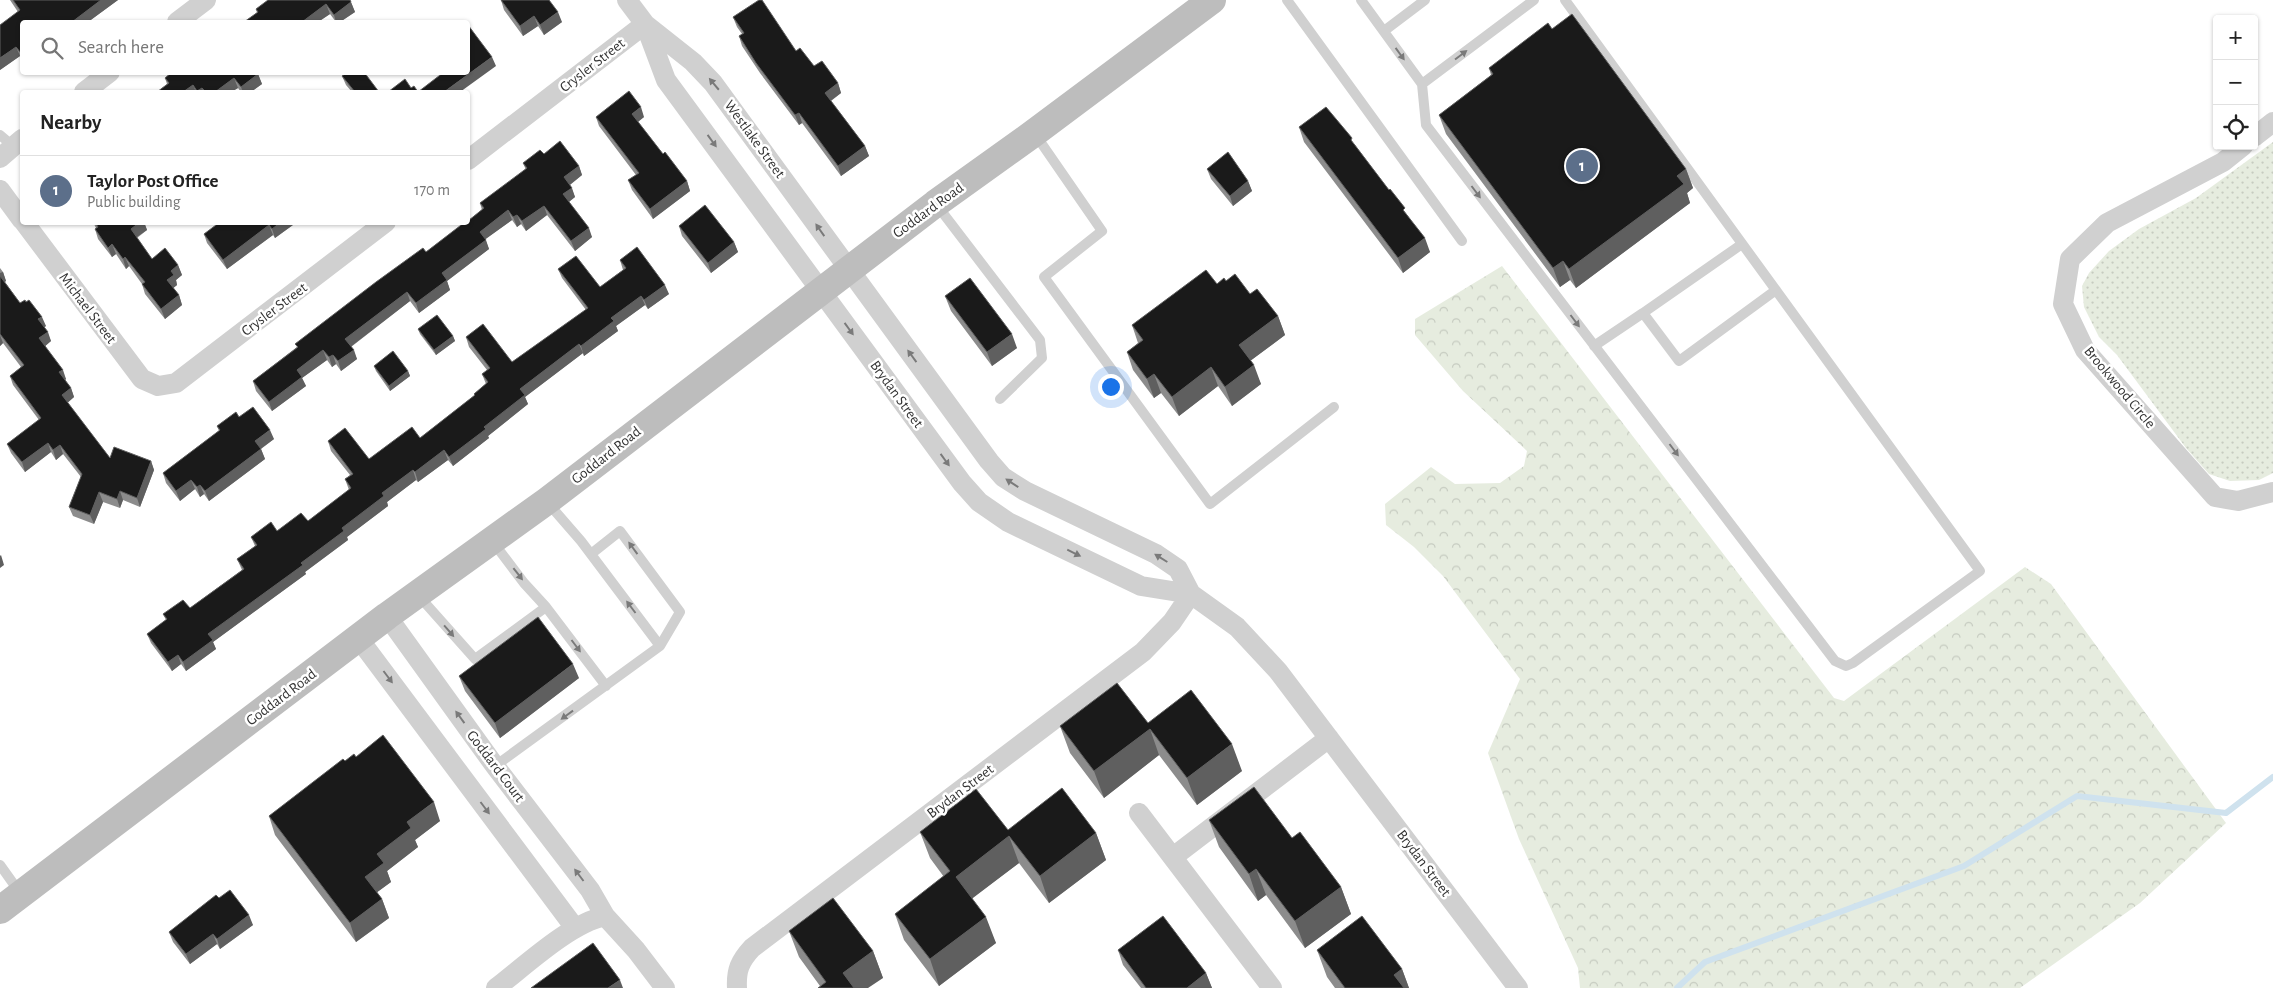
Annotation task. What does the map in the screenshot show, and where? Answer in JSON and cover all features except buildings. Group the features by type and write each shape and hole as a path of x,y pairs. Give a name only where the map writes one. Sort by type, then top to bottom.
{"main road":[{"name":"Goddard Road","path":"10,902 387,616 547,501 820,290 1212,0"}],"street":[{"path":"180,20 206,0"},
{"name":"Westlake Street","path":"627,0 645,24 693,62 713,83 848,270"},
{"name":"Westlake Street","path":"645,24 666,80 820,290"},
{"name":"Crysler Street","path":"470,158 645,24"},
{"path":"87,90 106,75"},
{"path":"2258,134 2273,122"},
{"name":"Brookwood Circle","path":"2238,150 2223,162 2106,222 2070,259 2063,304 2085,350 2215,497 2238,501 2273,492"},
{"name":"Michael Street","path":"1,194 20,217"},
{"name":"Michael Street","path":"26,225 142,379 158,386"},
{"name":"Crysler Street","path":"158,386 176,383 382,225"},
{"name":"Brydan Street","path":"848,270 989,461 1003,477 1025,491 1156,554 1178,569 1191,594"},
{"name":"Brydan Street","path":"820,290 962,483 979,502 1008,522 1141,586 1191,594 1237,627 1278,671 1518,988"},
{"name":"Brydan Street","path":"737,988 736,975 740,962 752,948 1143,652 1172,622 1191,594"},
{"name":"Goddard Court","path":"387,616 495,766 590,890 590,921"},
{"path":"359,639 590,921 636,950 665,988"},
{"path":"1173,857 1329,738"},
{"path":"1139,813 1272,988"},
{"path":"496,988 590,921"}],"lane":[{"path":"1287,0 1462,241"},
{"path":"1361,0 1422,84 1426,126 1835,661 1846,666 1861,658 1980,570 1565,0"},
{"path":"1384,31 1425,0"},
{"path":"1422,84 1534,0"},
{"path":"1034,133 1102,231 1044,277 1210,504 1334,407"},
{"path":"935,204 1040,340 1042,358 1000,399"},
{"path":"1594,346 1742,244"},
{"path":"1643,313 1679,361 1776,290"},
{"path":"547,501 591,554 660,646"},
{"path":"495,766 660,646 680,612 620,531 591,554"},
{"path":"491,540 524,583 546,607 606,686"},
{"path":"417,594 475,659 546,607"},
{"path":"0,865 10,902"}],"green space":[{"path":"2273,142 2273,473 2259,480 2230,481 2209,474 2186,448 2117,355 2099,337 2084,307 2082,286 2089,273 2109,251 2139,229 2196,198"},
{"path":"1502,266 1834,698 1844,701 2025,567 2051,584 2226,823 2140,903 2020,988 1580,988 1578,968 1519,839 1488,753 1520,679 1443,576 1414,547 1386,525 1385,504 1431,467 1455,484 1500,483 1524,466 1527,451 1463,391 1415,335 1415,319"}],"waterway":[{"path":"1677,988 1705,962 1964,866 2077,796 2226,813 2273,777"}],"place":[{"name":"Taylor Post Office","path":"1582,166"}]}
